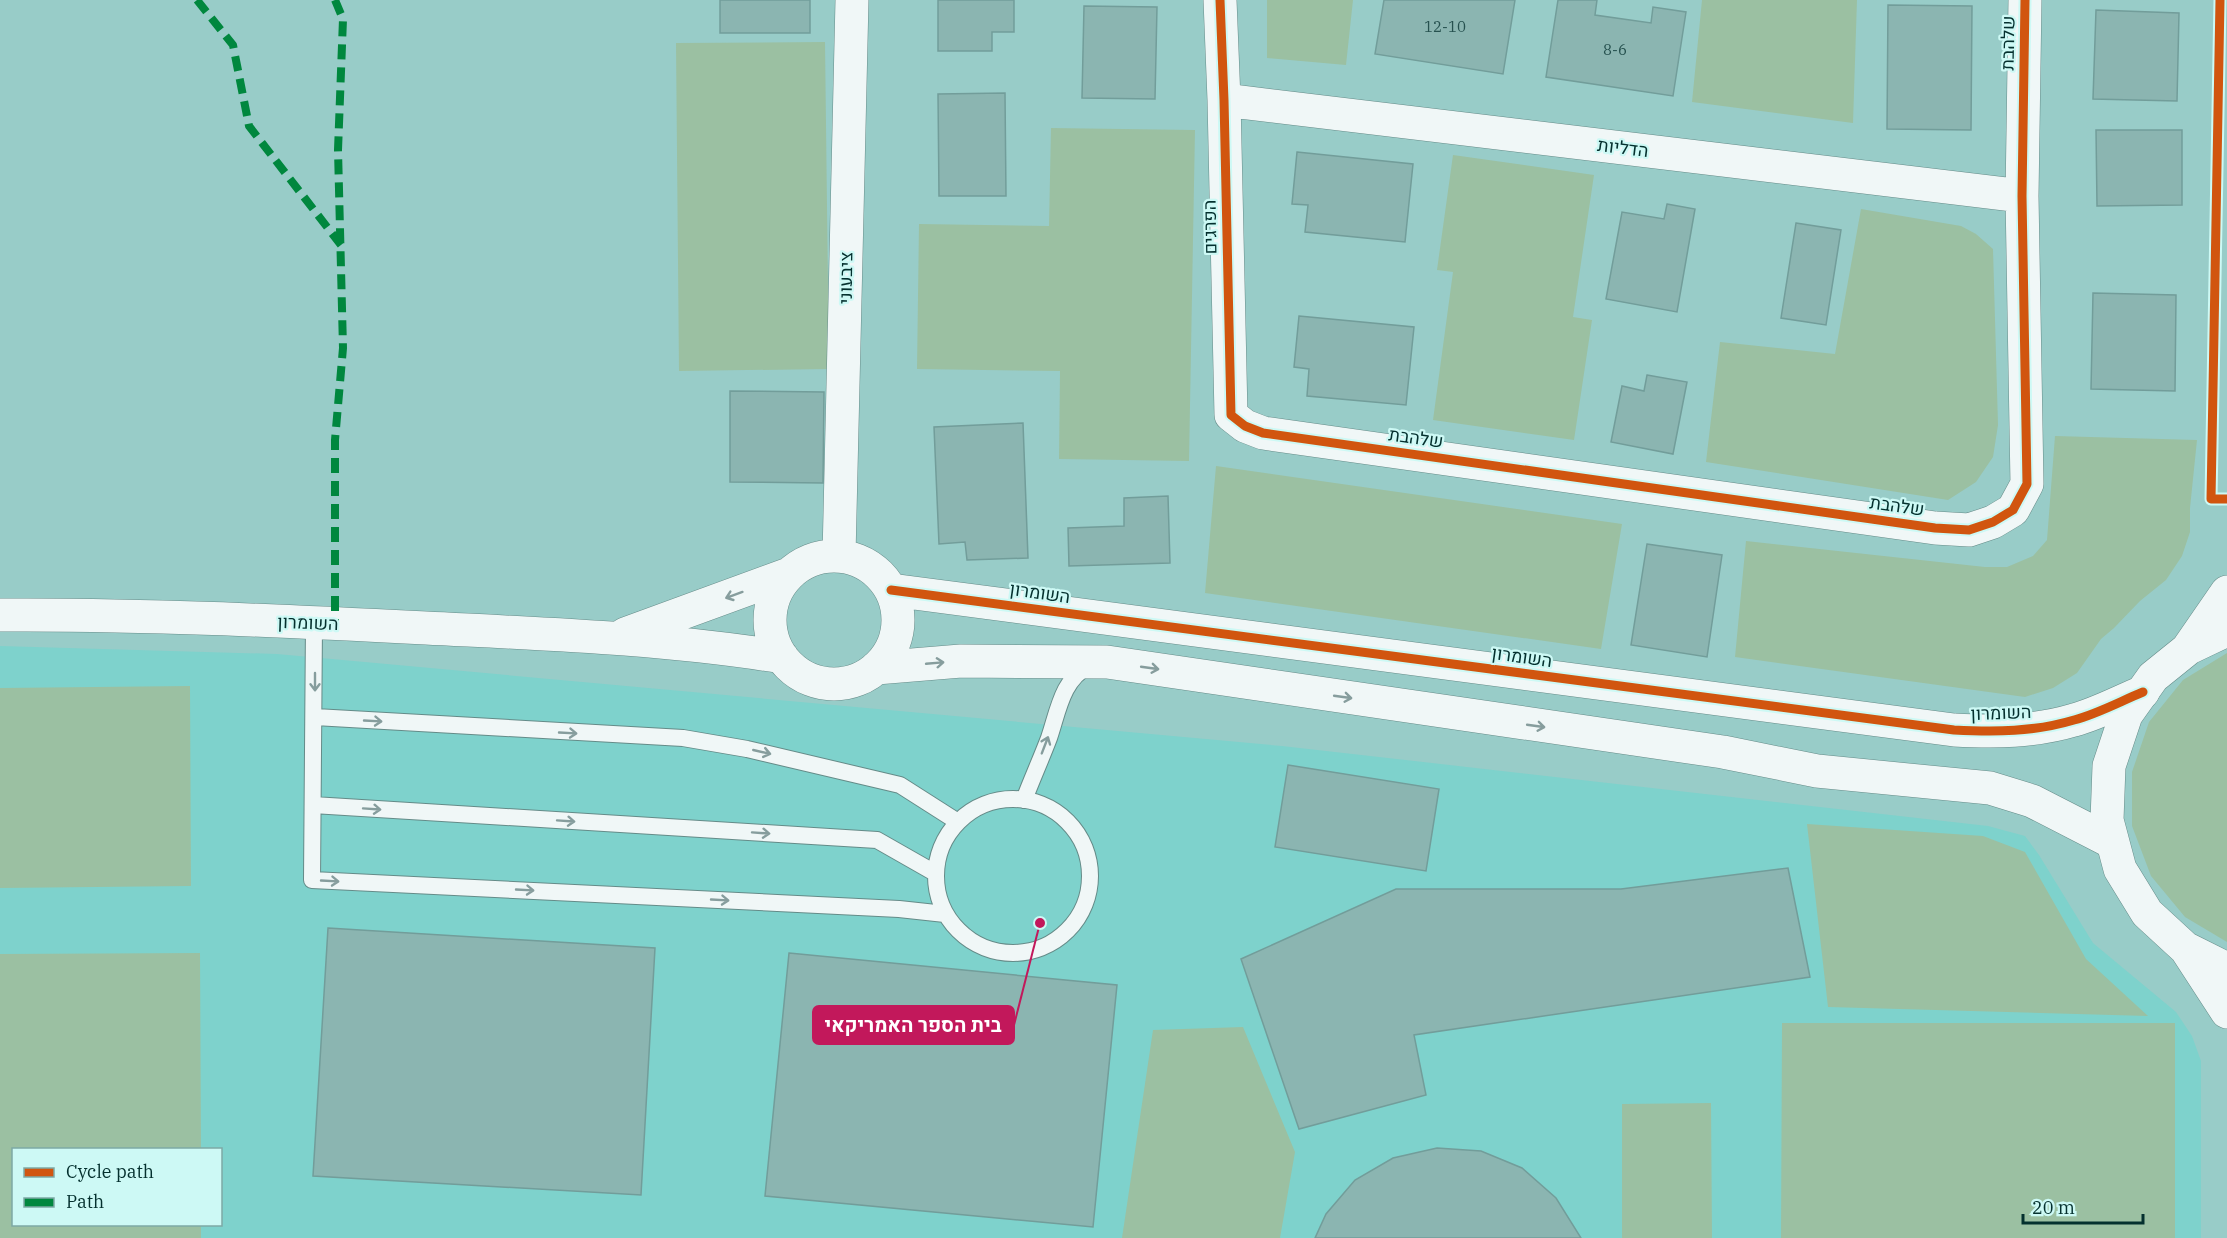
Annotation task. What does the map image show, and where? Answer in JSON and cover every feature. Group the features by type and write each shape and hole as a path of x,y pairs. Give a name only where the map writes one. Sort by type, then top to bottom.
{"street":[{"name":"ציבעוני","path":"839,556 852,0"},
{"name":"הפרגים","path":"1220,0 1230,415 1245,426 1263,433"},
{"name":"שלהבת","path":"1263,433 1935,528 1970,530 1993,522 2013,510 2027,484 2022,196 2025,0"},
{"name":"הדליות","path":"1224,100 2022,196"},
{"path":"839,556 857,560 873,568 891,590 897,603 898,625 895,641 888,656 876,668 862,677 843,683 824,683 804,677 788,665 776,649 770,629 771,609 777,591 789,574 804,563 821,557 839,556"},
{"name":"השומרון","path":"615,638 789,574"},
{"name":"השומרון","path":"891,590 1954,730 1994,732 2036,729 2076,720 2143,692"},
{"path":"2189,648 2227,592"},
{"name":"השומרון","path":"0,615 314,623 615,638 730,649 782,657"},
{"path":"2227,630 2189,648 2153,677 2126,715 2109,766 2107,820 2120,869 2146,913 2185,948 2227,1012"},
{"path":"876,668 961,661 1107,662 1723,752 1817,771 1990,788 2032,801 2112,842"},
{"path":"2185,948 2227,969"}],"lane":[{"path":"314,623 312,880 899,909 945,914"},
{"path":"1024,800 1049,737 1063,693 1073,677 1087,667 1107,662"},
{"path":"315,717 683,738 747,749 900,785 958,822"},
{"path":"1002,800 1024,800 1044,805 1062,816 1077,832 1086,850 1091,870 1090,891 1083,911 1071,928 1054,942 1035,951 1015,954 994,951 974,943 945,914 937,894 935,873 939,853 948,834 958,822 980,806 1002,800"},
{"path":"313,805 877,840 935,873"}],"shaded area":[{"path":"0,646 277,654 1282,746 1988,826 2025,836 2093,943 2176,1012 2192,1036 2201,1061 2201,1238 0,1238"}],"green space":[{"path":"1267,0 1353,0 1346,65 1267,58"},
{"path":"1702,0 1857,0 1853,123 1692,102"},
{"path":"825,42 829,369 679,371 676,43"},
{"path":"1051,128 1195,130 1189,461 1059,459 1060,371 917,369 919,224 1049,226"},
{"path":"1453,155 1594,175 1573,317 1592,320 1574,440 1433,420 1453,272 1437,270"},
{"path":"1861,209 1961,226 1976,234 1993,249 1998,425 1993,457 1976,482 1948,500 1706,462 1720,342 1835,354"},
{"path":"2055,436 2197,440 2190,508 2190,532 2182,556 2166,580 2140,601 2101,639 2077,673 2053,688 2025,697 1735,657 1746,541 1985,567 2007,567 2033,556 2047,540"},
{"path":"1216,466 1622,524 1601,649 1205,593"},
{"path":"2227,653 2227,942 2185,917 2151,876 2132,826 2132,772 2149,722 2183,680"},
{"path":"190,686 191,886 0,888 0,688"},
{"path":"1807,824 1983,836 2025,852 2086,959 2148,1016 1828,1007"},
{"path":"200,953 201,1148 12,1148 12,1226 201,1226 201,1238 0,1238 0,954"},
{"path":"1782,1023 2175,1023 2175,1238 1781,1238"},
{"path":"1243,1027 1295,1152 1280,1238 1122,1238 1153,1030"},
{"path":"1711,1103 1712,1238 1622,1238 1622,1104"}],"building":[{"path":"720,0 810,0 810,33 720,33"},
{"path":"938,0 1014,0 1014,32 992,32 992,51 938,51"},
{"path":"1384,0 1515,0 1503,74 1375,54"},
{"path":"1558,0 1597,0 1595,15 1651,23 1653,7 1686,12 1673,96 1546,77"},
{"path":"1888,5 1972,6 1971,130 1887,129"},
{"path":"1084,6 1157,7 1155,99 1082,98"},
{"path":"2096,10 2179,13 2177,101 2093,99"},
{"path":"1005,93 1006,196 939,196 938,94"},
{"path":"2096,130 2182,130 2182,205 2097,206"},
{"path":"1297,152 1413,164 1405,242 1305,232 1308,205 1292,204"},
{"path":"1667,204 1695,209 1677,312 1606,299 1622,212 1664,219"},
{"path":"1796,223 1841,230 1826,325 1781,318"},
{"path":"2093,293 2176,295 2175,391 2091,389"},
{"path":"1299,316 1414,327 1406,405 1307,396 1309,369 1294,367"},
{"path":"1647,375 1687,382 1673,454 1611,442 1622,386 1644,391"},
{"path":"730,391 824,392 823,483 730,482"},
{"path":"1023,423 1028,558 967,560 965,542 939,544 934,427"},
{"path":"1168,496 1170,563 1069,566 1068,528 1124,526 1124,498"},
{"path":"1647,544 1722,555 1707,657 1631,645"},
{"path":"1288,765 1439,789 1426,871 1275,847"},
{"path":"1788,868 1810,977 1414,1035 1426,1095 1299,1129 1241,959 1396,889 1621,889"},
{"path":"328,928 655,948 641,1195 313,1176"},
{"path":"789,953 1117,985 1093,1227 765,1196"},
{"path":"1437,1148 1481,1151 1522,1168 1556,1198 1581,1238 1315,1238 1326,1214 1355,1180 1393,1158"}],"marked path":[{"path":"197,0 233,45 249,126 341,245"},
{"path":"335,0 343,19 338,150 343,348 335,440 335,624"}],"cycle path":[{"path":"1220,0 1231,415 1245,426 1263,433 1935,528 1969,530 1993,522 2013,510 2027,484 2022,196 2025,0"},
{"path":"2220,0 2211,499 2227,499"},
{"path":"891,590 1954,730 2014,730 2059,724 2091,714 2143,692"}],"place":[{"name":"בית הספר האמריקאי","path":"1040,923"}]}
